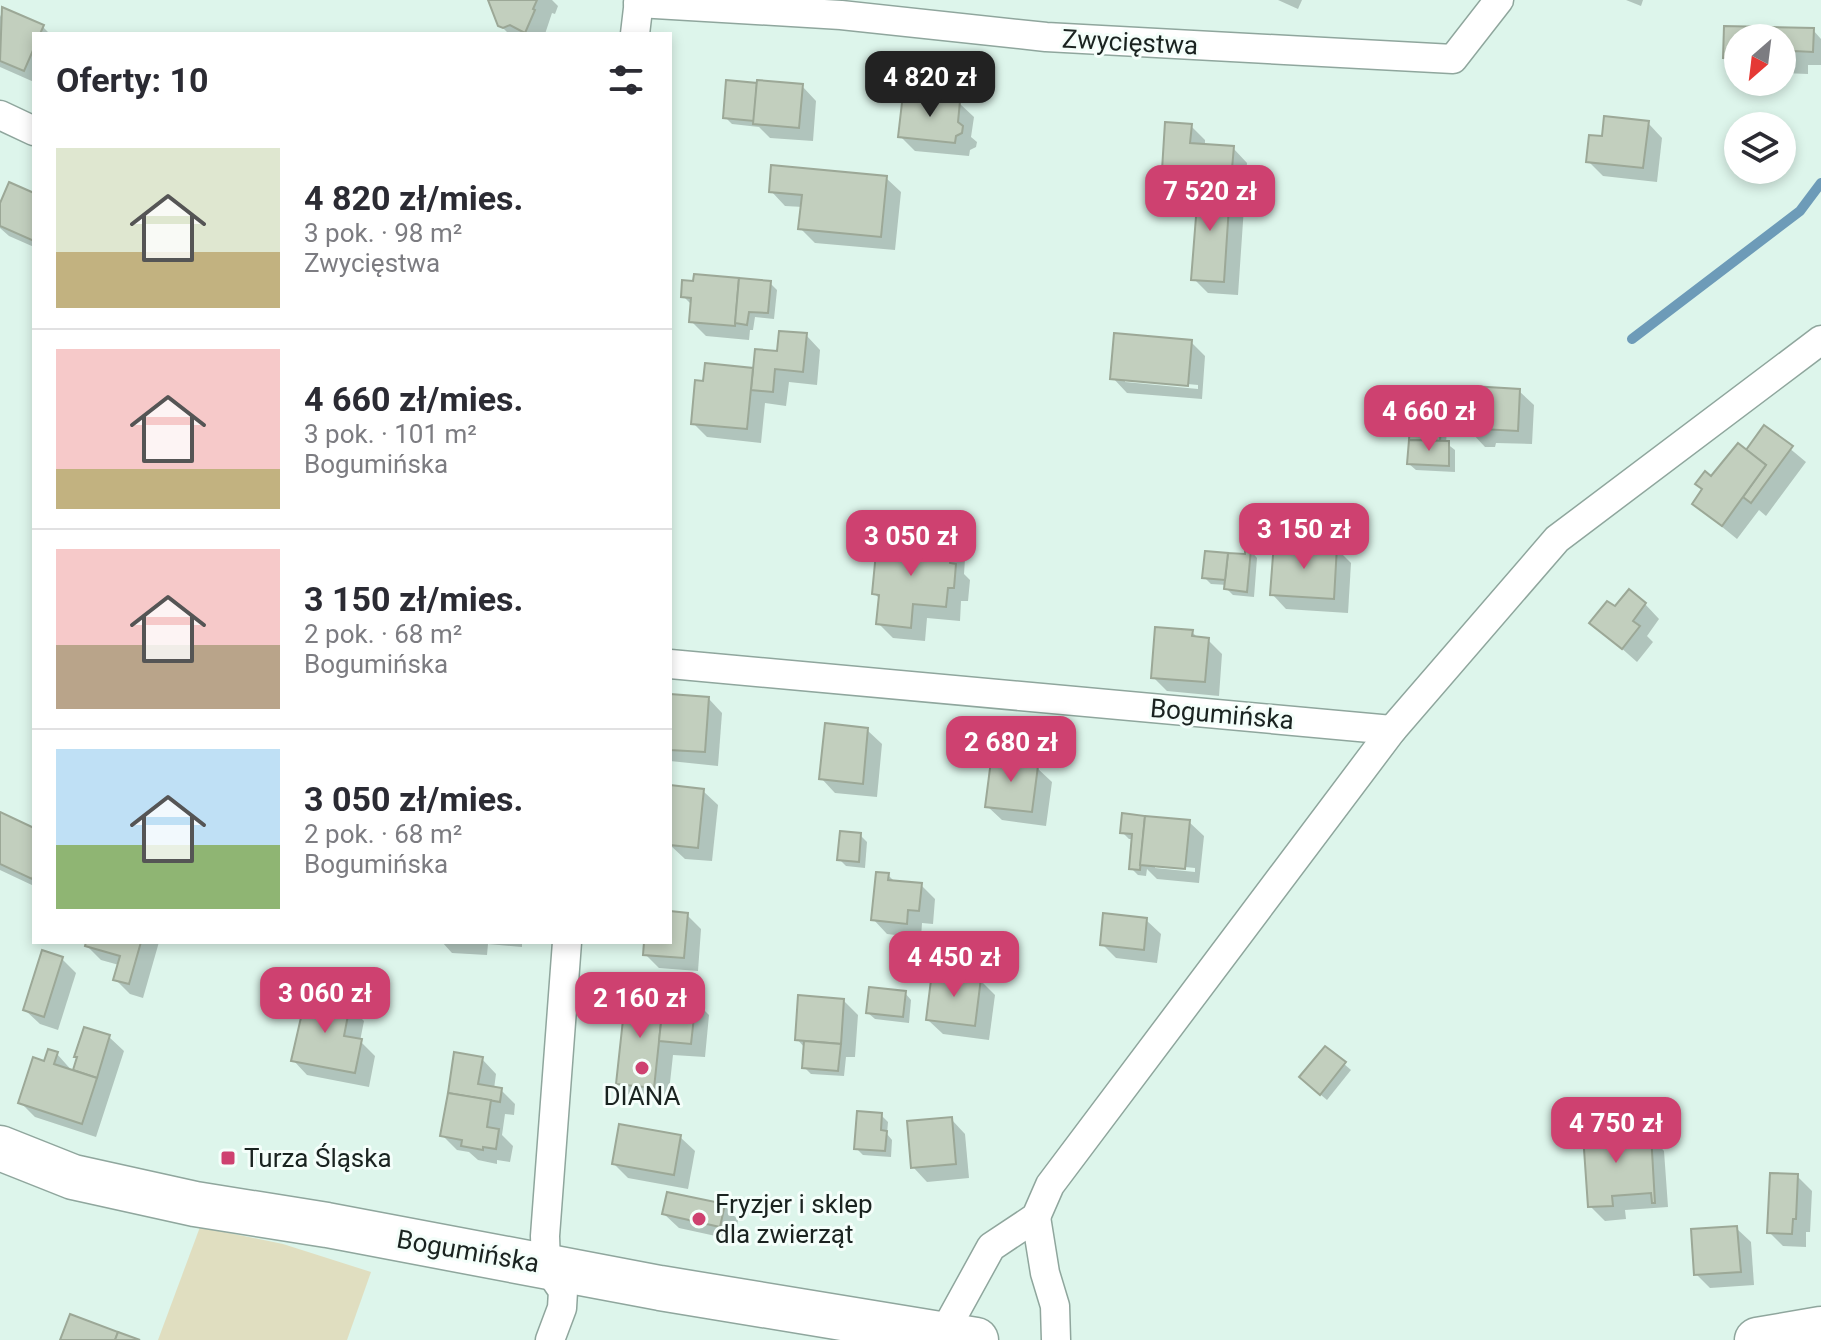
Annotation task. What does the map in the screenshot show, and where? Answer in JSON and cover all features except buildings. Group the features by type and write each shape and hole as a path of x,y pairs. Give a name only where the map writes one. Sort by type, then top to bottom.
{"main road":[{"name":"Bogumińska","path":"0,1148 73,1177 195,1204 959,1338"},
{"path":"1757,1340 1821,1329"}],"street":[{"name":"Zwycięstwa","path":"638,2 841,15 1046,37 1453,59 1499,0"},
{"path":"635,32 638,2"},
{"path":"0,115 32,130"},
{"path":"1056,1340 1055,1306 1045,1273 1036,1217 1050,1185 1392,730 1557,539 1821,340"},
{"name":"Bogumińska","path":"672,664 1392,730"},
{"path":"550,1340 562,1308 563,1291 546,1266 545,1236 567,944"},
{"name":"Bogumińska","path":"959,1338 991,1247 1036,1217"}],"shaded area":[{"path":"200,1227 283,1244 371,1272 347,1340 158,1340"}],"waterway":[{"path":"1632,339 1800,211 1821,183"}],"place":[{"name":"DIANA","path":"642,1068"},
{"name":"Turza Śląska","path":"228,1158"},
{"name":"Fryzjer i sklep dla zwierząt","path":"699,1219"}]}
